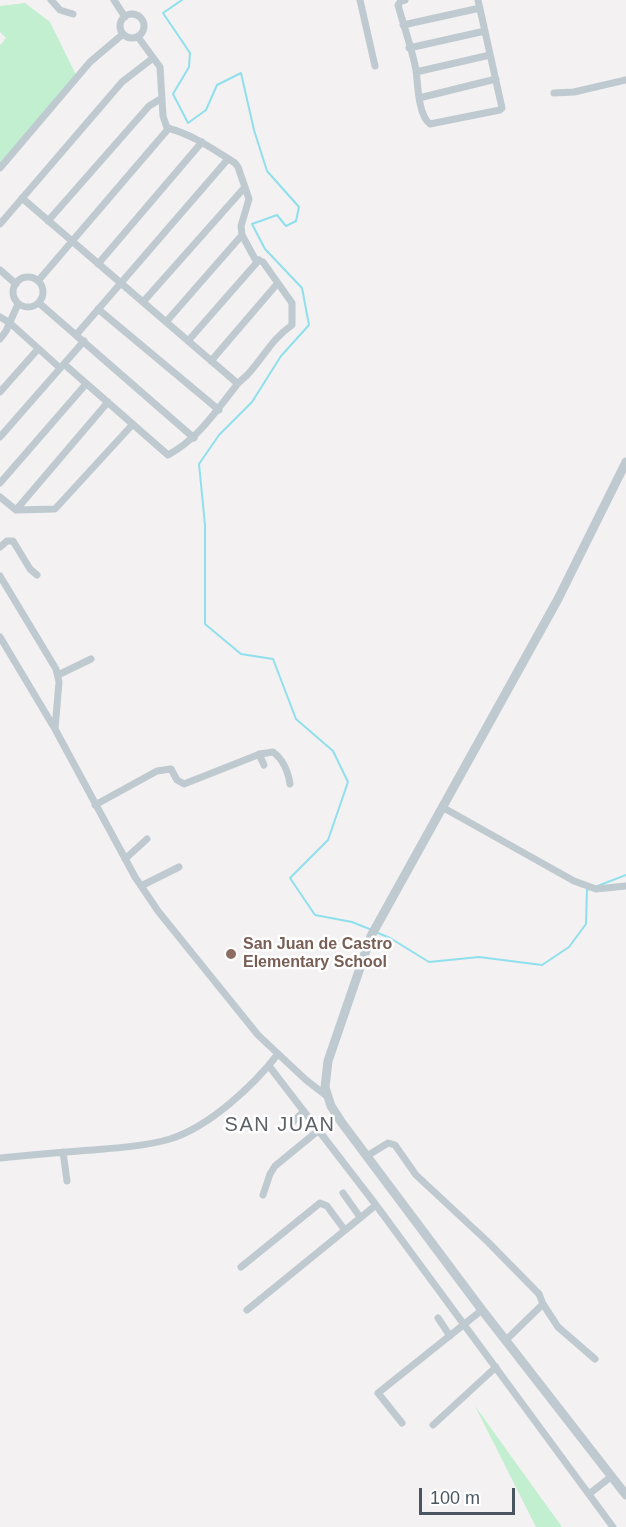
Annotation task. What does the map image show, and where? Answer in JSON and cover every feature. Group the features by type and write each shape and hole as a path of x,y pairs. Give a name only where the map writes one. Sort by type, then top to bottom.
{"street":[{"path":"51,0 60,10 73,14"},
{"path":"114,0 125,17"},
{"path":"360,0 375,66"},
{"path":"403,25 479,4 502,108 428,124 419,98 416,72 409,48 403,25 398,5 399,2 405,0"},
{"path":"136,15 142,20 143,31 138,37 130,38 123,34 121,23 125,17 136,15"},
{"path":"409,48 485,31"},
{"path":"0,168 90,62 123,34"},
{"path":"0,317 10,323 38,349 86,384 168,454 194,438 219,410 237,383 248,375 277,336 292,325 291,303 263,262 255,259 242,235 249,199 238,167 202,142 184,132 169,128 163,116 161,72 138,37"},
{"path":"416,72 490,56"},
{"path":"0,224 122,82 153,58"},
{"path":"419,98 496,80"},
{"path":"554,93 574,92 626,80"},
{"path":"48,221 136,120 149,106 162,98"},
{"path":"38,281 169,128"},
{"path":"98,264 202,142"},
{"path":"76,335 228,159"},
{"path":"143,302 245,187"},
{"path":"22,198 237,383"},
{"path":"166,322 242,235"},
{"path":"188,341 259,260"},
{"path":"0,270 16,284"},
{"path":"26,277 38,281 43,292 39,303 28,308 18,304 13,296 16,284 26,277"},
{"path":"211,361 278,284"},
{"path":"39,303 194,438"},
{"path":"0,339 18,304"},
{"path":"98,309 219,410"},
{"path":"0,437 84,341"},
{"path":"0,392 38,349"},
{"path":"0,483 86,384"},
{"path":"16,510 108,402"},
{"path":"0,497 16,510 55,509 133,424"},
{"path":"626,462 558,599 371,936 328,1061 325,1087 331,1106 342,1123 482,1310 626,1495"},
{"path":"0,547 7,541 13,541 32,572 37,575"},
{"path":"0,576 54,664 58,675 55,729"},
{"path":"0,637 55,729 125,859 158,912 258,1035 328,1097"},
{"path":"58,675 90,660"},
{"path":"95,805 157,771 171,770 177,780 184,784 259,754 273,752 277,754 289,773 290,784"},
{"path":"259,754 264,765"},
{"path":"442,807 574,881 596,889 626,886"},
{"path":"125,859 147,839"},
{"path":"141,886 179,867"},
{"path":"0,1158 124,1147 171,1139 213,1116 231,1103 252,1085 278,1054"},
{"path":"269,1066 376,1205 613,1527"},
{"path":"293,1122 304,1112"},
{"path":"263,1195 275,1166 319,1130"},
{"path":"367,1156 388,1143 395,1144 416,1175 487,1241 539,1294 558,1327 595,1359"},
{"path":"63,1152 68,1181"},
{"path":"344,1193 360,1217"},
{"path":"241,1267 320,1203 327,1206 344,1229"},
{"path":"247,1310 376,1205"},
{"path":"506,1340 543,1304"},
{"path":"402,1423 378,1393 482,1310"},
{"path":"438,1318 450,1336"},
{"path":"433,1425 496,1367"},
{"path":"589,1494 612,1476"}],"green space":[{"path":"25,3 50,22 78,79 0,166 0,45 6,38 0,32 0,6"},
{"path":"475,1406 562,1527 536,1527"}],"waterway":[{"path":"182,0 163,13 190,53 189,67 173,94 188,123 206,110 217,85 241,73 254,130 267,171 299,207 296,221 286,226 277,215 252,224 265,249 302,288 309,325 281,356 252,402 219,435 199,464 205,525 205,624 241,654 273,659 296,719 333,751 348,782 328,840 290,878 315,915 352,922 372,930"},
{"path":"595,887 626,875"},
{"path":"378,933 429,962 479,957 542,965 569,947 586,924 587,890 590,889"}],"place":[{"name":"San Juan de Castro Elementary School","path":"231,954"}],"district":[{"name":"SAN JUAN","path":"280,1125"}]}
